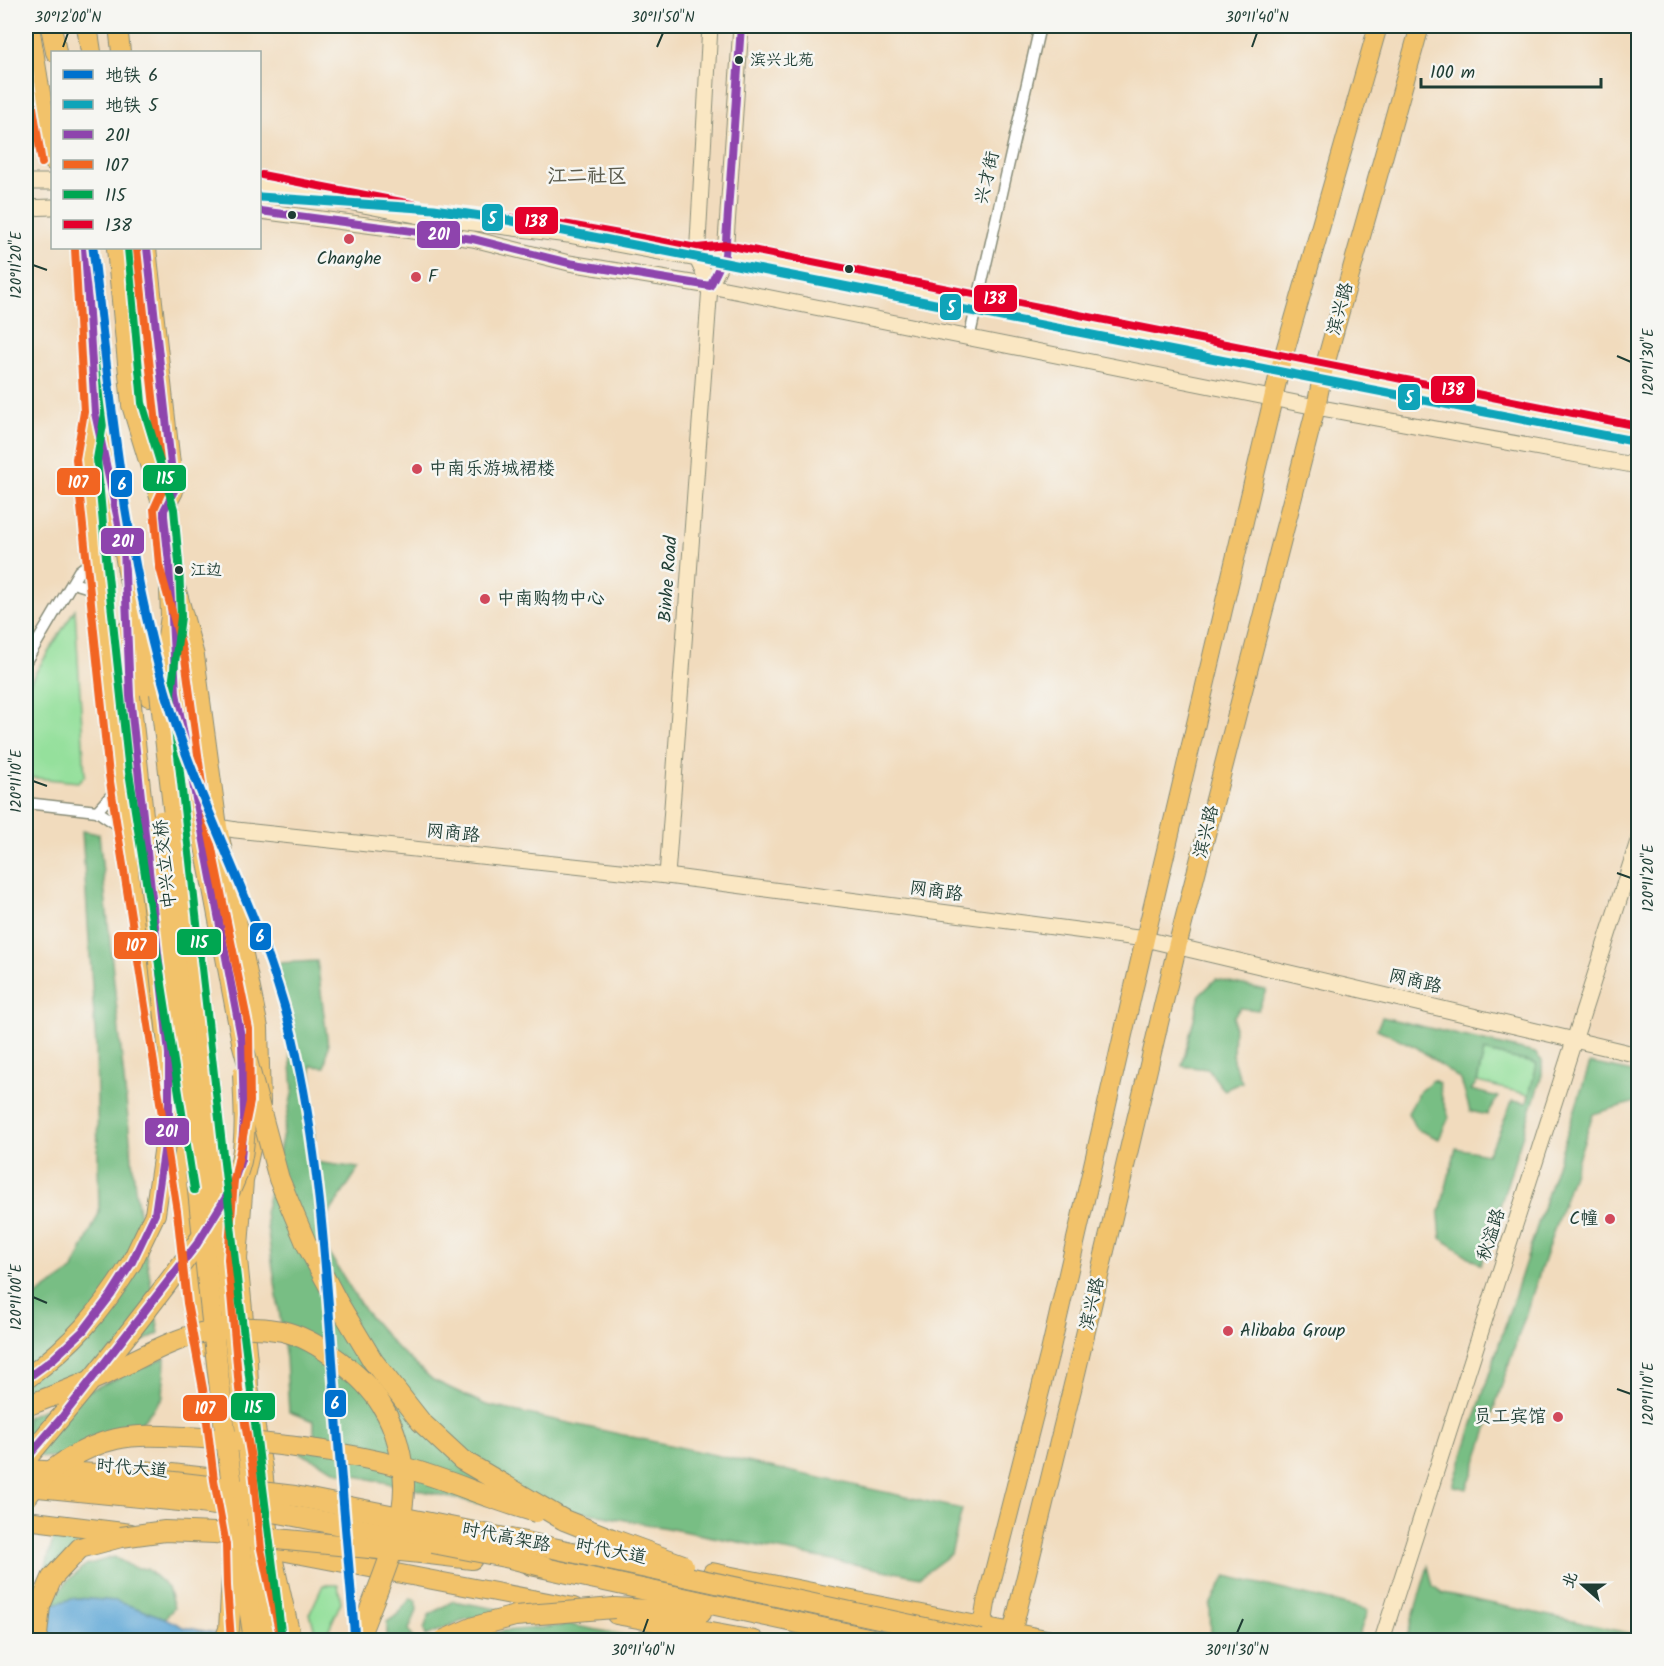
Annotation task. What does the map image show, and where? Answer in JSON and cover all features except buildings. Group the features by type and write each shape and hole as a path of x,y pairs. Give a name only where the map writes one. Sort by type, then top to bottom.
{"highway":[{"path":"51,26 56,51"},
{"path":"87,26 91,51"},
{"name":"中兴立交桥","path":"85,249 94,413 154,694 210,1298 236,1520 240,1640"},
{"path":"26,1379 53,1359 84,1330 111,1295 132,1262 155,1214 169,1117 169,1054 154,694 171,616 169,563 164,510 132,405 117,249"},
{"path":"154,694 279,1179 306,1243 373,1362 422,1422 462,1460 564,1520"},
{"path":"154,694 272,1641"},
{"path":"26,1459 70,1407 197,1244 231,1189 241,1160 244,1117 242,1042"},
{"path":"26,1406 63,1393 158,1348 200,1333 228,1328 284,1332 309,1342 334,1356 360,1379 382,1406 394,1433 401,1458 404,1485 401,1512 388,1563 358,1641"},
{"path":"26,1498 55,1468 84,1451 116,1439 166,1436 301,1448 403,1467 449,1481 506,1504 564,1520 641,1551 782,1598"},
{"name":"时代高架路","path":"26,1470 114,1475 295,1496 525,1542 782,1598 981,1636"},
{"name":"时代高架路","path":"26,1486 279,1513 510,1558 878,1641"},
{"path":"236,1520 229,1629 240,1640"},
{"path":"39,1641 37,1635 40,1606 52,1578 80,1548 121,1537 165,1531 215,1533 546,1567"},
{"path":"444,1641 474,1627 515,1616 614,1608 686,1610 843,1633"}],"main road":[{"path":"30,26 51,155"},
{"path":"118,26 121,51"},
{"name":"Binhe Road","path":"710,26 697,259 710,286"},
{"name":"Binhe Road","path":"667,876 710,286 725,255 741,26"},
{"name":"滨兴路","path":"981,1636 986,1603 1053,1341 1281,364 1378,26"},
{"name":"滨兴路","path":"1009,1637 1076,1373 1178,947 1323,372 1420,26"},
{"path":"26,182 51,182"},
{"path":"261,185 420,216 568,235 697,259 725,255 975,306 1323,372 1638,437"},
{"path":"26,208 51,207"},
{"path":"261,211 473,239 569,264 710,286 1316,407 1638,466"},
{"path":"147,249 174,491 164,510"},
{"path":"94,413 86,458 119,773 187,1210 197,1302 213,1387 224,1479 237,1544 240,1640"},
{"path":"169,563 195,656 218,827 258,1028 261,1104 244,1181 238,1260 249,1387 263,1469 271,1548 292,1641"},
{"name":"网商路","path":"218,827 667,876 1145,939 1638,1055"},
{"name":"秋溢路","path":"1382,1641 1638,841"},
{"path":"213,1387 232,1407 249,1387"},
{"name":"时代大道","path":"26,1459 179,1472 302,1490 981,1636 1051,1641"},
{"path":"26,1520 271,1548 755,1641"}],"street":[{"name":"兴才街","path":"969,339 1040,26"},
{"path":"26,661 80,572 96,558"},
{"path":"73,583 100,591"},
{"path":"97,811 114,792 119,773"},
{"path":"26,803 97,811 128,832"}],"green space":[{"path":"75,609 85,776 78,782 26,777 26,688"},
{"path":"82,831 99,834 135,1188 159,1333 87,1370 26,1396 26,1303 72,1271 99,1213 96,1048"},
{"path":"317,961 328,1046 325,1067 311,1066 315,1162 359,1168 325,1220 323,1244 364,1310 395,1346 433,1380 486,1405 962,1509 951,1554 920,1577 589,1513 476,1503 339,1472 300,1453 301,1435 314,1437 314,1421 289,1412 286,1359 265,1213 293,1090 289,1038 278,963"},
{"path":"1216,979 1266,990 1258,1010 1240,1008 1234,1016 1233,1061 1242,1082 1224,1090 1208,1069 1182,1066 1200,995"},
{"path":"1382,1017 1535,1053 1542,1061 1542,1075 1481,1265 1441,1238 1439,1215 1456,1148 1487,1154 1498,1135 1512,1101 1527,1103 1537,1064 1484,1051 1477,1082 1471,1090 1498,1097 1487,1115 1470,1111 1461,1080 1416,1047 1377,1029"},
{"path":"1484,1051 1538,1064 1530,1095 1477,1082"},
{"path":"1590,1063 1638,1073 1638,1105 1635,1102 1593,1114 1467,1489 1453,1486"},
{"path":"1433,1080 1439,1083 1449,1117 1439,1139 1416,1129 1408,1113 1420,1091"},
{"path":"165,1358 163,1397 133,1433 57,1458 26,1455 26,1417"},
{"path":"54,1536 87,1544 43,1577"},
{"path":"114,1557 132,1567 147,1569 168,1588 174,1608 165,1618 116,1601 75,1598 50,1605 67,1581 86,1565"},
{"path":"1428,1566 1433,1586 1443,1593 1638,1635 1638,1640 1406,1640"},
{"path":"1226,1576 1368,1610 1357,1640 1220,1640 1211,1638 1210,1605"},
{"path":"323,1585 338,1585 341,1602 324,1640 317,1640 310,1613"},
{"path":"411,1598 416,1601 417,1611 409,1629 413,1638 411,1640 390,1640 387,1634 387,1622 397,1615"},
{"path":"453,1601 508,1611 463,1620 426,1636 424,1629 429,1615"},
{"path":"571,1625 650,1640 474,1640 504,1631"}],"water":[{"path":"75,1598 116,1601 165,1618 183,1627 254,1640 26,1640 26,1612"}],"metro line":[{"name":"5","path":"261,197 434,209 507,220 1638,442"},
{"name":"6","path":"93,249 122,483 142,599 156,656 186,754 267,953 281,994 301,1078 315,1165 324,1252 355,1640"}],"transit line":[{"name":"201","path":"261,211 473,239 569,263 710,286 725,255 741,26"},
{"name":"107","path":"26,64 42,163"},
{"name":"138","path":"262,175 422,206 569,225 697,248 727,245 1638,426"},
{"name":"107","path":"75,249 84,412 76,459 109,775 177,1211 187,1303 203,1389 214,1480 226,1545 231,1640"},
{"name":"201","path":"26,1379 53,1359 84,1330 111,1295 132,1262 155,1214 169,1117 169,1054 130,696 124,548 95,413 85,249"},
{"name":"115","path":"128,249 142,403 174,509 181,617 171,693 239,1296 282,1639"},
{"name":"107","path":"137,249 163,489 154,509 159,565 185,658 208,829 249,1029 250,1102 234,1180 228,1259 239,1389 253,1470 261,1549 281,1640"},
{"name":"201","path":"26,1459 63,1416 197,1244 231,1189 241,1160 244,1117 242,1042 176,693 169,563 164,516 164,510 174,491 147,249"},
{"name":"115","path":"97,280 105,413 97,459 106,557 129,772 194,1190"}],"place":[{"name":"滨兴北苑","path":"739,60"},
{"name":"Changhe","path":"349,239"},
{"name":"F","path":"416,277"},
{"name":"中南乐游城裙楼","path":"417,469"},
{"name":"江边","path":"179,570"},
{"name":"中南购物中心","path":"485,599"},
{"name":"C幢","path":"1610,1219"},
{"name":"Alibaba Group","path":"1228,1331"},
{"name":"员工宾馆","path":"1558,1417"}],"district":[{"name":"江二社区","path":"587,177"}]}
